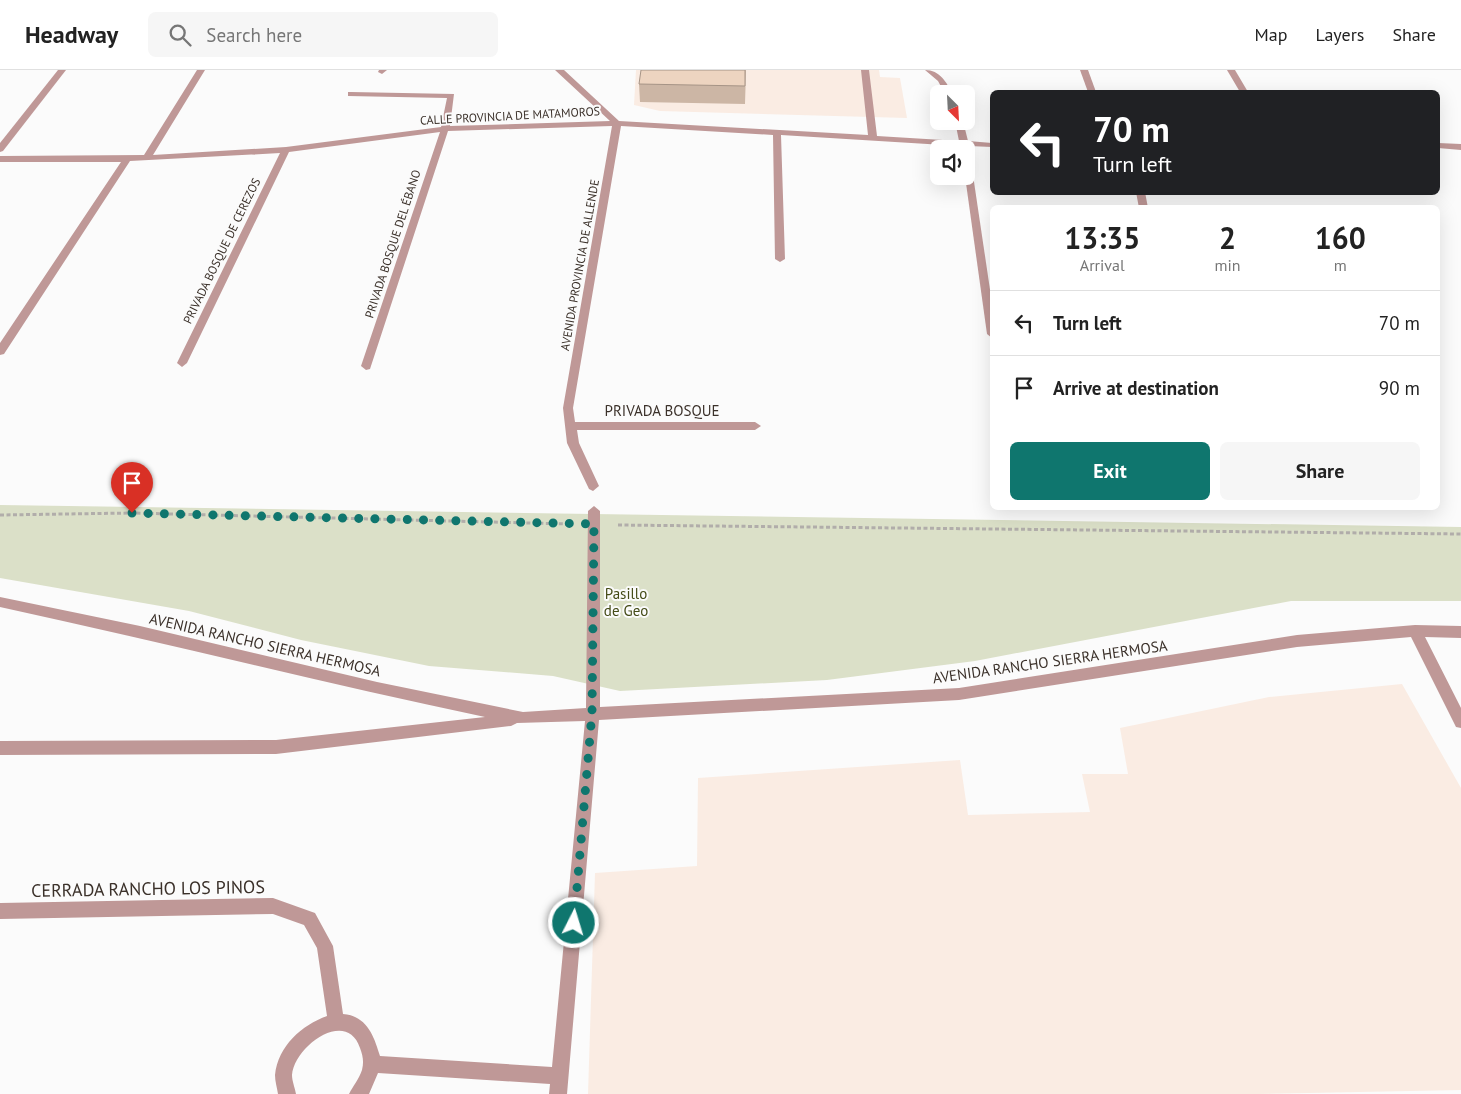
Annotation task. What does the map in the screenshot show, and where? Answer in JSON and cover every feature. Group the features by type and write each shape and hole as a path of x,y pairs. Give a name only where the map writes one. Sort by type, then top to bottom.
{"street":[{"path":"0,149 62,70"},
{"path":"147,158 200,70"},
{"path":"559,70 617,123"},
{"path":"865,70 873,139"},
{"path":"929,70 944,85"},
{"path":"1084,70 1091,90"},
{"path":"1231,70 1243,90"},
{"name":"PRIVADA BOSQUE DEL ÉBANO","path":"351,94 452,96 445,129 366,366"},
{"name":"CALLE PROVINCIA DE MATAMOROS","path":"0,159 126,159 286,150 445,129 617,123 777,132 873,139 930,146"},
{"name":"AVENIDA PROVINCIA DE ALLENDE","path":"593,486 573,443 568,408 617,123"},
{"path":"777,132 780,260"},
{"name":"CALLE PROVINCIA DE MATAMOROS","path":"975,148 990,145"},
{"path":"1440,146 1461,147"},
{"name":"PRIVADA BOSQUE DE CEREZOS","path":"182,363 286,150"},
{"path":"0,351 126,159"},
{"path":"971,185 990,320"},
{"name":"PRIVADA BOSQUE","path":"570,426 755,426"},
{"path":"558,1094 592,713 594,517"},
{"name":"AVENIDA RANCHO SIERRA HERMOSA","path":"0,602 140,632 376,688 523,718"},
{"path":"1415,631 1461,722"},
{"name":"AVENIDA RANCHO SIERRA HERMOSA","path":"0,748 276,747 523,718 959,694 1297,641 1415,631 1461,632"},
{"name":"CERRADA RANCHO LOS PINOS","path":"0,911 273,906 309,919 325,946 336,1020"},
{"path":"288,1094 284,1085 290,1055 310,1031 336,1020 356,1025 369,1040 372,1064 362,1090 358,1094"},
{"path":"372,1064 560,1076"}],"path":[{"path":"0,515 132,513 594,517 1103,530 1243,529 1461,534"}],"shaded area":[{"path":"636,70 879,70 880,77 900,78 907,118 660,111 634,105"},
{"path":"1402,684 1461,788 1461,1090 1258,1094 588,1094 595,873 697,866 698,778 960,760 968,815 1090,812 1082,774 1128,774 1120,728 1269,697"}],"green space":[{"name":"Pasillo de Geo","path":"0,505 1461,527 1461,601 1291,601 975,661 827,680 620,691 553,676 429,666 301,640 189,611 0,578"}],"building":[{"path":"641,70 745,70 745,86 639,84"}],"route":[{"path":"132,513 594,524 592,713 574,923"}]}
